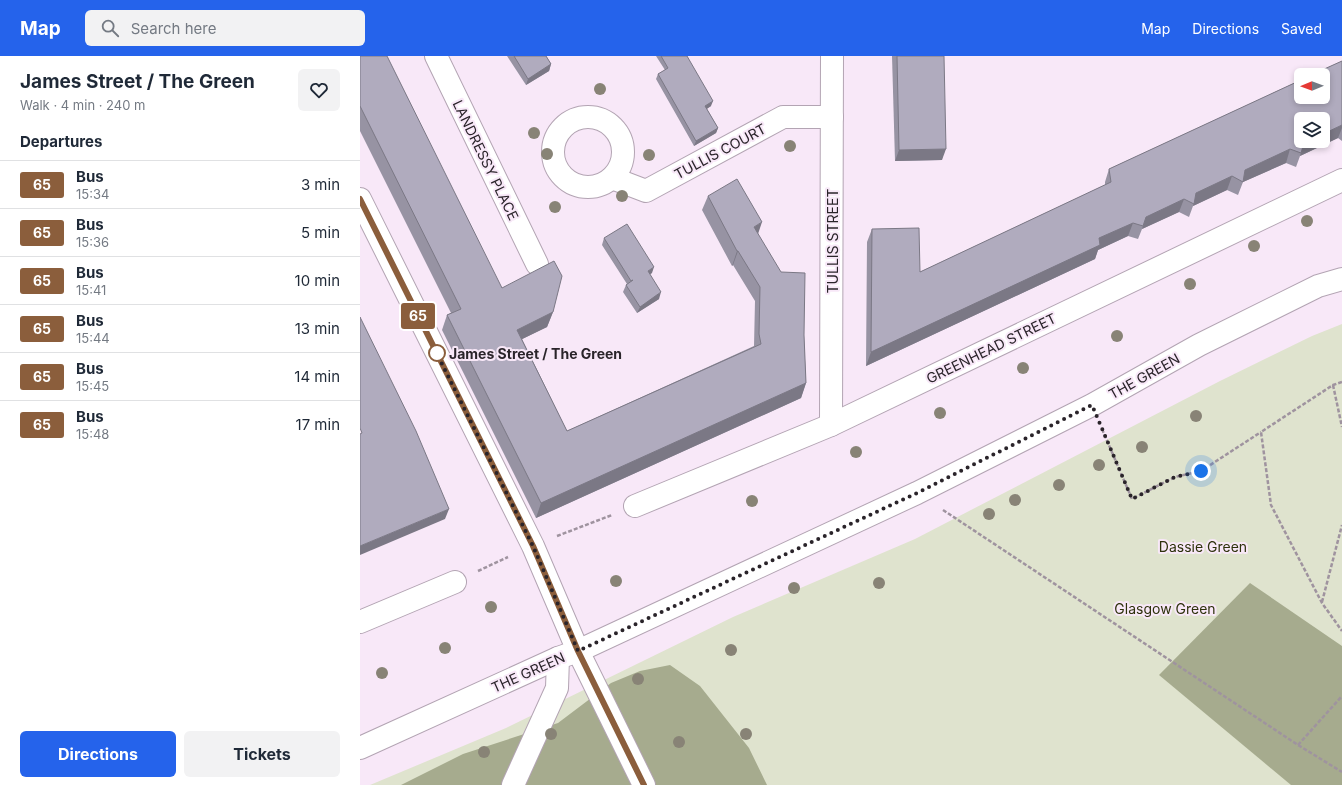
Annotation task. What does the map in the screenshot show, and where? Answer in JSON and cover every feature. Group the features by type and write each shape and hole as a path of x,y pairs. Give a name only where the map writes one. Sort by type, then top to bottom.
{"street":[{"name":"LANDRESSY PLACE","path":"436,56 537,264"},
{"name":"TULLIS STREET","path":"831,425 832,56"},
{"name":"TULLIS COURT","path":"612,178 646,191 783,117 832,117"},
{"name":"GREENHEAD STREET","path":"635,506 831,425 1342,180"},
{"path":"360,199 533,546 578,651 644,785"},
{"name":"THE GREEN","path":"360,748 558,658 578,651 917,493 1092,405 1199,345 1318,286 1342,279"},
{"path":"360,622 455,582"},
{"path":"513,785 557,688 558,658"}],"path":[{"path":"1092,405 1132,499 1175,477 1201,471 1333,385 1342,382"},
{"path":"1333,385 1342,426"},
{"path":"1261,432 1271,505 1322,603 1342,631"},
{"path":"917,493 1298,745 1342,772"},
{"path":"1322,603 1342,526"},
{"path":"1298,745 1342,696"}],"green space":[{"name":"Glasgow Green","path":"1342,324 1342,785 370,785 506,728 733,617 915,539 1220,381 1312,336"},
{"path":"1250,583 1342,646 1342,785 1291,785 1159,675"},
{"path":"670,665 700,686 749,748 767,785 401,785 463,754 558,723 611,683 640,671"}],"building":[{"path":"360,56 387,56 502,288 554,261 562,276 553,312 517,330 567,431 761,344 759,334 760,287 737,251 708,196 737,179 762,222 754,227 781,272 805,273 804,335 806,383 541,503 447,315 461,309 360,106"},
{"path":"514,56 546,56 551,64 528,79"},
{"path":"661,56 687,56 713,101 705,106 718,128 696,141 658,74 668,68"},
{"path":"897,56 944,56 946,149 899,150"},
{"path":"1342,61 1342,125 1330,131 1330,112 1294,112 1294,148 1302,148 1301,153 1290,149 1245,170 1243,182 1232,176 1196,193 1194,204 1184,199 1146,217 1143,226 1133,223 1099,238 1100,245 871,352 872,229 919,228 920,272 1111,182 1109,169 1294,83 1294,104 1330,104 1330,68 1326,68"},
{"path":"627,224 654,267 648,271 661,292 640,307 626,285 633,280 631,281 604,238"},
{"path":"360,317 416,431 449,509 360,546 360,434 362,433 360,428"}],"bus line":[{"name":"65","path":"360,199 533,546 578,651 644,785"}],"place":[{"name":"James Street / The Green","path":"437,353"}],"route":[{"path":"437,353 436,352 533,546 578,651 917,493 1092,405 1132,499 1175,477 1201,471"}],"park label":[{"name":"Dassie Green","path":"1203,546"}]}
